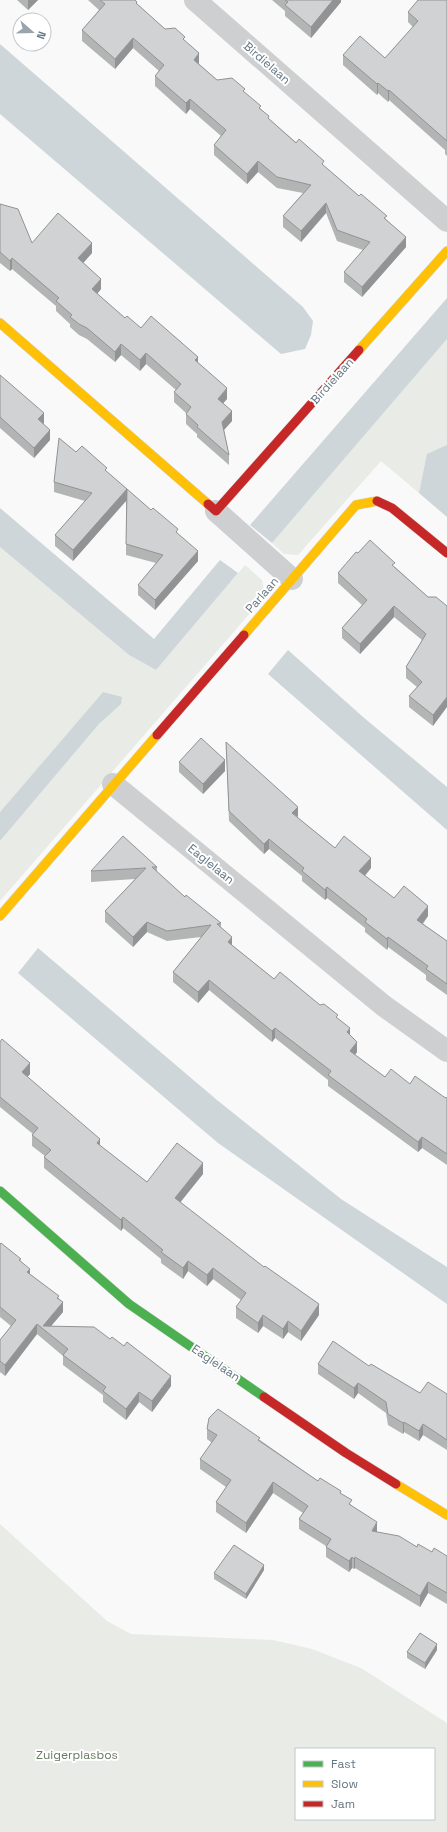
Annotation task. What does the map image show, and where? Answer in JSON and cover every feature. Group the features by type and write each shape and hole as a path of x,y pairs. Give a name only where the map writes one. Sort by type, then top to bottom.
{"street":[{"name":"Birdielaan","path":"195,0 447,220"},
{"name":"Birdielaan","path":"216,511 447,251"},
{"path":"0,323 292,579"},
{"name":"Parlaan","path":"113,784 356,505 375,500 392,508 447,553"},
{"path":"0,916 113,784"},
{"name":"Eaglelaan","path":"113,784 384,1006 447,1051"},
{"name":"Eaglelaan","path":"0,1191 129,1304 346,1453 447,1515"}],"green space":[{"path":"447,339 447,503 423,475 419,493 381,461 298,555 284,554 272,543"},
{"path":"0,547 129,655 156,670 245,565 262,580 265,596 0,901 0,841 99,724 120,704 103,692 0,812"},
{"name":"Zuigerplasbos","path":"0,1524 107,1621 131,1634 273,1640 312,1649 361,1668 447,1723 447,1832 0,1832"}],"shaded area":[{"path":"0,44 303,307 313,321 311,335 305,349 281,354 0,114"},
{"path":"447,298 447,339 272,543 250,525"},
{"path":"447,445 447,517 419,493 427,454"},
{"path":"0,508 154,639 220,560 238,573 156,670 129,655 0,547"},
{"path":"288,650 363,717 447,787 447,830 268,674"},
{"path":"103,692 122,697 121,704 99,724 0,841 0,812"},
{"path":"38,948 217,1100 341,1199 447,1267 447,1304 218,1143 18,973"}],"building":[{"path":"100,0 135,0 137,2 136,3 165,29 175,28 185,37 183,39 199,53 194,60 217,80 232,78 245,89 243,91 261,106 259,108 269,116 268,118 296,143 299,139 324,161 322,164 359,196 361,194 387,216 384,218 406,237 362,287 344,272 370,242 337,230 326,203 301,231 283,216 311,185 277,177 258,161 247,174 214,145 226,130 190,99 186,103 155,76 164,65 133,38 115,59 82,30 105,4"},
{"path":"285,0 333,0 311,27 285,5 288,2"},
{"path":"418,0 447,0 447,141 389,90 388,91 378,83 377,84 343,55 360,36 385,58 418,21 408,12"},
{"path":"0,204 18,209 32,243 58,213 92,243 78,258 101,279 92,289 125,318 127,316 141,328 151,316 198,357 195,360 227,388 218,399 232,411 222,422 229,455 197,427 198,425 186,414 191,407 174,392 181,384 146,353 140,360 121,344 115,352 87,328 70,317 72,315 56,301 59,298 12,258 10,261 0,252"},
{"path":"0,375 44,413 38,419 50,430 34,448 0,417"},
{"path":"59,438 76,452 82,446 107,468 105,470 127,489 73,550 55,535 92,493 54,482"},
{"path":"127,489 151,510 153,508 178,529 176,532 198,551 155,600 138,585 163,555 126,544"},
{"path":"370,540 395,563 392,565 428,597 436,597 447,606 447,697 433,715 409,696 422,682 406,667 426,634 394,606 360,644 342,628 367,600 338,573 356,552 358,553"},
{"path":"201,738 225,760 203,784 179,762"},
{"path":"226,742 298,807 292,813 335,848 344,836 371,858 359,871 394,898 404,886 428,906 417,920 447,941 447,984 426,969 428,966 388,937 387,939 365,922 367,919 327,887 325,890 302,871 304,868 269,839 264,844 229,811"},
{"path":"123,836 157,867 152,867 185,897 186,895 221,923 217,924 232,937 228,942 274,979 280,972 320,1005 324,1004 338,1015 336,1017 350,1028 347,1032 357,1042 350,1051 385,1077 391,1069 410,1084 415,1076 447,1098 447,1154 422,1137 418,1142 328,1075 331,1071 275,1028 272,1031 209,980 198,992 173,972 211,925 167,931 147,922 133,937 105,911 146,868 91,871"},
{"path":"2,1039 30,1063 22,1072 100,1139 97,1143 147,1182 177,1143 203,1163 175,1198 264,1267 265,1266 319,1304 301,1331 288,1321 283,1329 263,1315 258,1323 236,1307 246,1293 213,1268 207,1275 188,1261 183,1268 161,1252 163,1250 123,1217 121,1220 44,1157 51,1150 32,1135 38,1128 0,1097 0,1042"},
{"path":"1,1243 21,1259 19,1260 30,1269 27,1272 59,1296 57,1298 63,1302 43,1326 94,1327 110,1339 112,1337 124,1346 127,1342 171,1376 152,1401 139,1392 126,1409 103,1391 106,1387 63,1355 68,1349 37,1324 5,1365 0,1361 0,1340 16,1320 0,1307"},
{"path":"333,1341 369,1366 371,1364 420,1393 428,1382 447,1394 447,1440 423,1424 419,1431 404,1422 403,1423 388,1414 386,1402 358,1383 354,1388 318,1364"},
{"path":"218,1409 260,1438 258,1440 318,1481 320,1478 341,1491 340,1493 352,1500 349,1504 377,1522 372,1531 399,1536 417,1547 418,1544 432,1552 434,1548 447,1556 447,1593 428,1582 420,1596 355,1557 354,1559 352,1557 349,1561 326,1547 331,1539 299,1519 308,1506 273,1482 246,1523 216,1502 231,1480 200,1459 217,1435 207,1429 209,1418"},
{"path":"234,1545 264,1565 246,1594 214,1573"},
{"path":"420,1633 437,1644 425,1663 407,1652"}],"traffic: fast":[{"path":"0,1191 129,1304 264,1397"}],"traffic: slow":[{"path":"359,350 447,251"},
{"path":"0,323 208,504"},
{"path":"244,635 356,505 377,501"},
{"path":"0,916 157,735"},
{"path":"396,1484 447,1515"}],"traffic: jam":[{"path":"208,504 216,511 359,350"},
{"path":"377,501 392,508 447,553"},
{"path":"157,735 244,635"},
{"path":"264,1397 346,1453 396,1484"}]}
